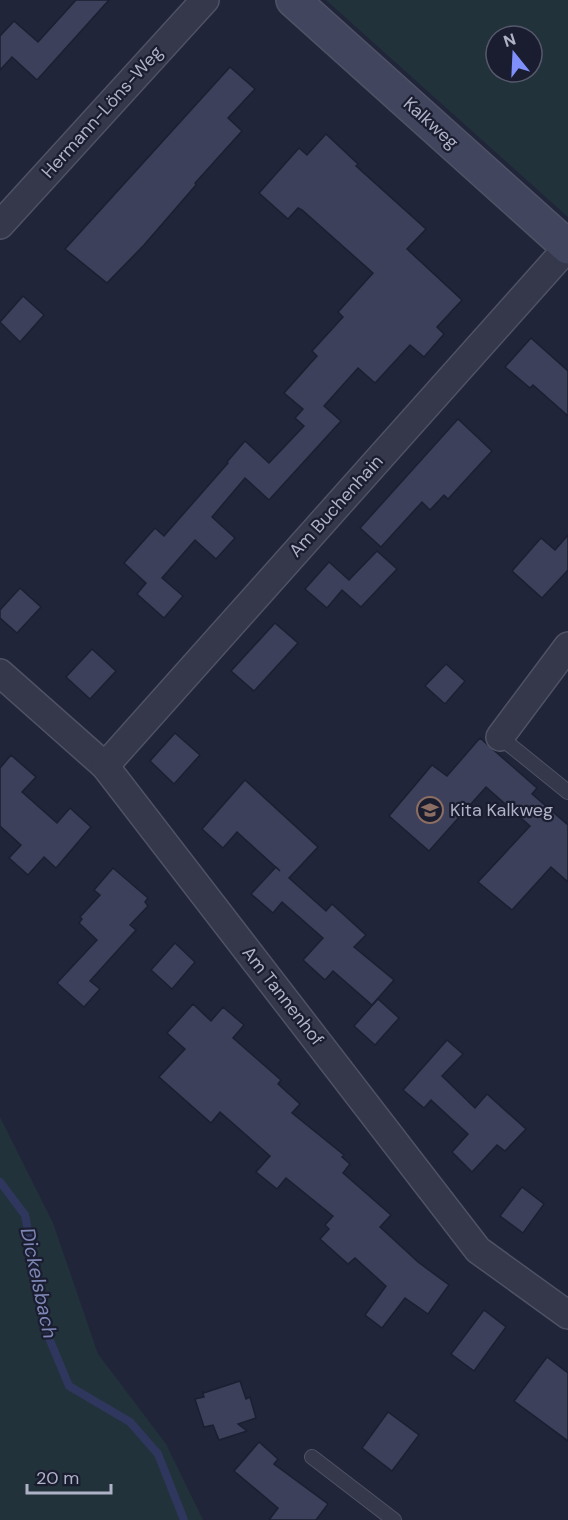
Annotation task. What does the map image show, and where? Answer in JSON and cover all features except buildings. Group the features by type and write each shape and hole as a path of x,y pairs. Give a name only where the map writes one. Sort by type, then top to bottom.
{"street":[{"name":"Hermann-Löns-Weg","path":"0,225 205,0"},
{"name":"Kalkweg","path":"293,0 568,247"},
{"name":"Am Buchenhain","path":"105,766 568,247"},
{"path":"500,737 568,646"},
{"name":"Am Tannenhof","path":"0,673 105,766 478,1250 568,1314"}],"lane":[{"path":"500,737 568,792"},
{"path":"312,1457 394,1520"}],"shaded area":[{"path":"326,0 568,0 568,217"},
{"path":"0,1117 53,1223 98,1354 166,1444 203,1520 0,1520"}],"waterway":[{"name":"Dickelsbach","path":"0,1182 25,1215 49,1338 69,1386 130,1422 158,1454 184,1520"}],"place":[{"name":"Kita Kalkweg","path":"430,810"}]}
